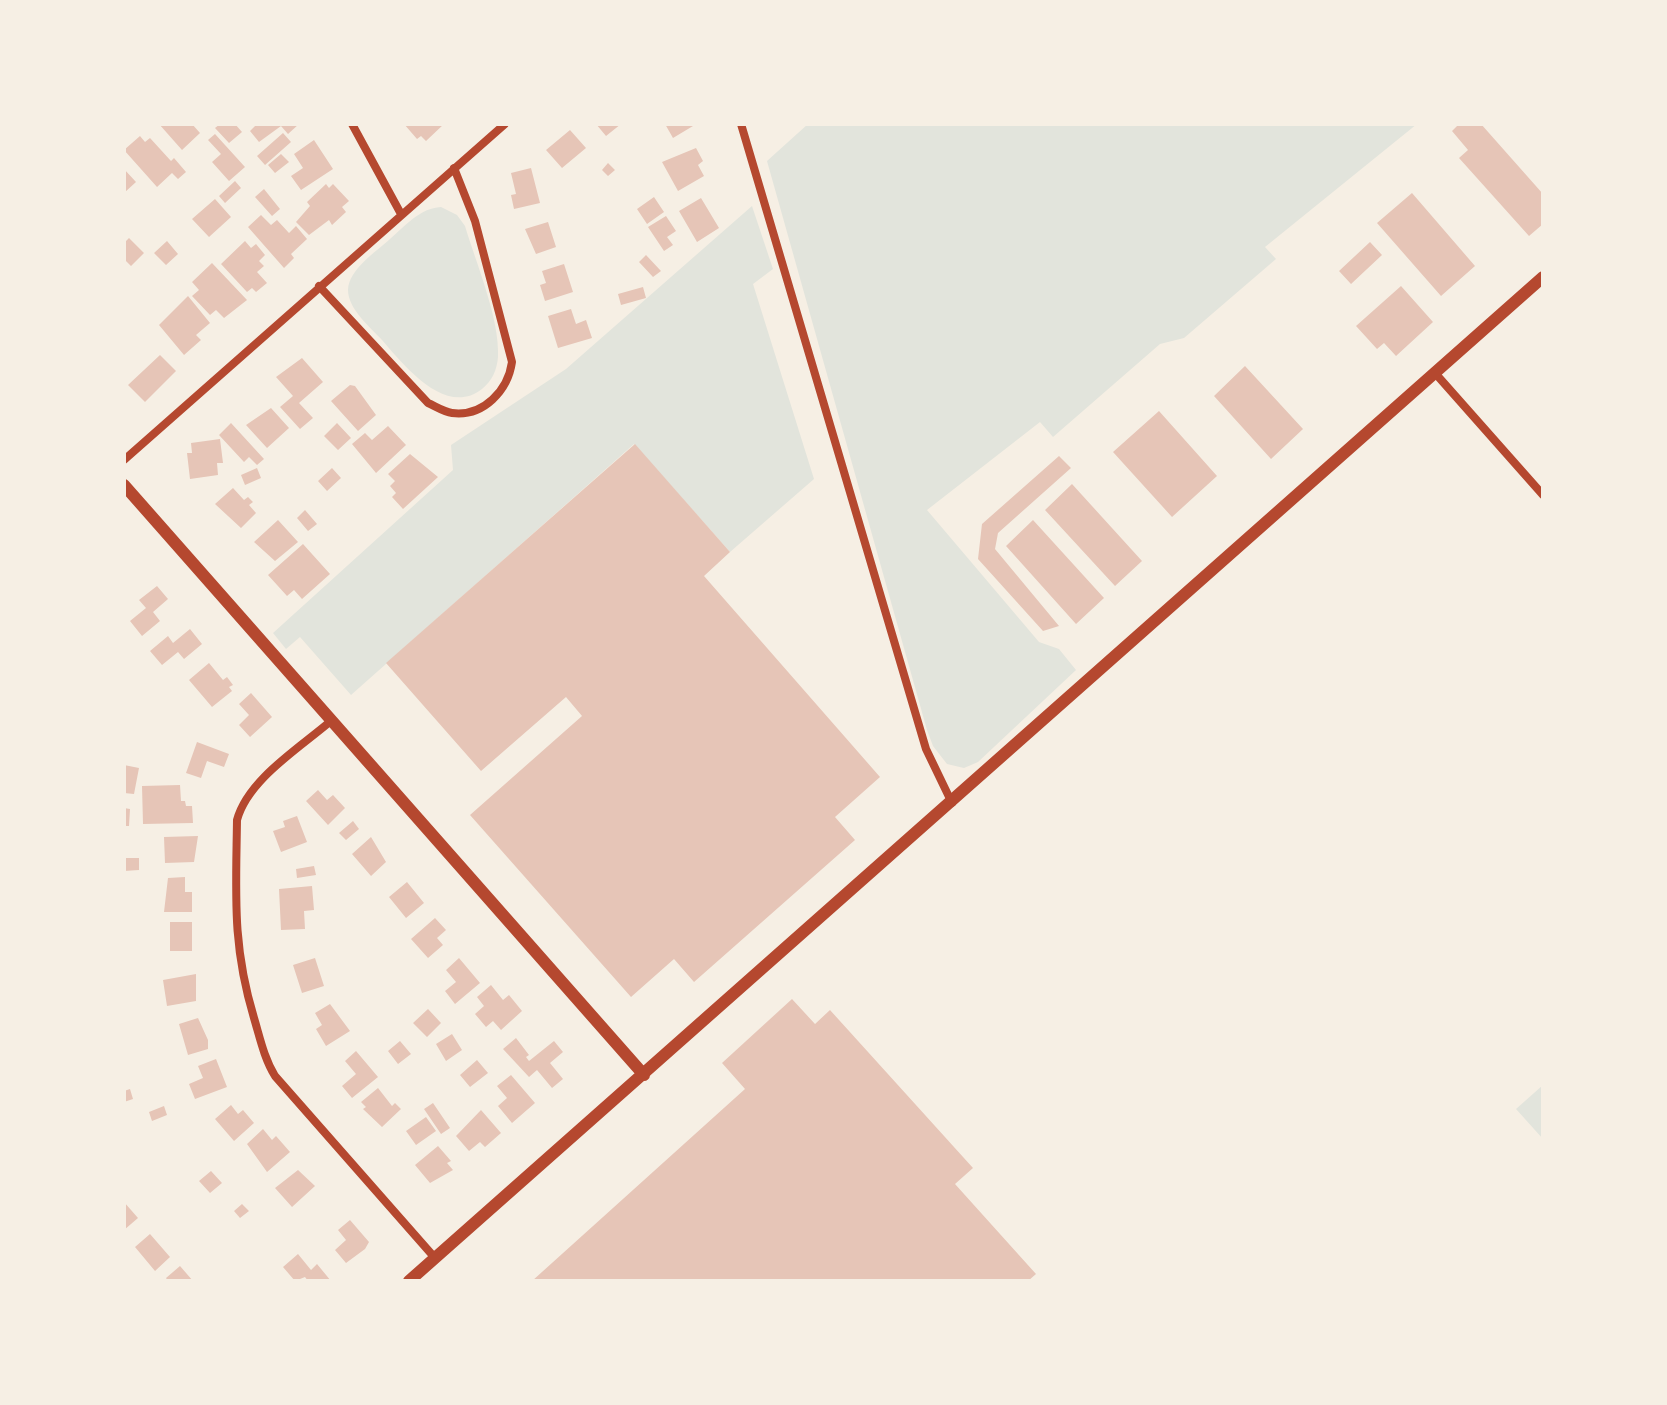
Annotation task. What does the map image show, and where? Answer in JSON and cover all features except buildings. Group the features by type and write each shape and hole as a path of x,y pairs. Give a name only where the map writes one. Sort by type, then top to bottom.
{"street":[{"path":"352,124 401,214"},
{"path":"124,460 505,124"},
{"path":"741,124 926,749 952,803"},
{"path":"319,286 428,403 451,413 473,410 494,400 510,381 512,362 475,221 454,168"},
{"path":"409,1281 1543,277"},
{"path":"1435,373 1543,495"},
{"path":"124,485 644,1075"},
{"path":"332,720 264,780 241,805 237,820 236,933 240,968 267,1062 275,1076 435,1258"}],"shaded area":[{"path":"808,124 1417,124 1265,247 1276,259 1184,338 1160,344 1053,437 1040,422 927,510 1039,642 1059,649 1076,670 978,762 964,768 947,764 933,746 927,730 767,161"},
{"path":"752,206 773,269 753,284 814,479 730,552 634,444 351,695 300,637 286,649 273,633 453,470 451,445 566,369"},
{"path":"441,207 457,215 465,226 498,342 493,375 482,389 468,396 454,397 440,393 413,374 360,317 348,290 353,275 364,262 413,218"},
{"path":"1543,1085 1543,1139 1516,1109"}]}
